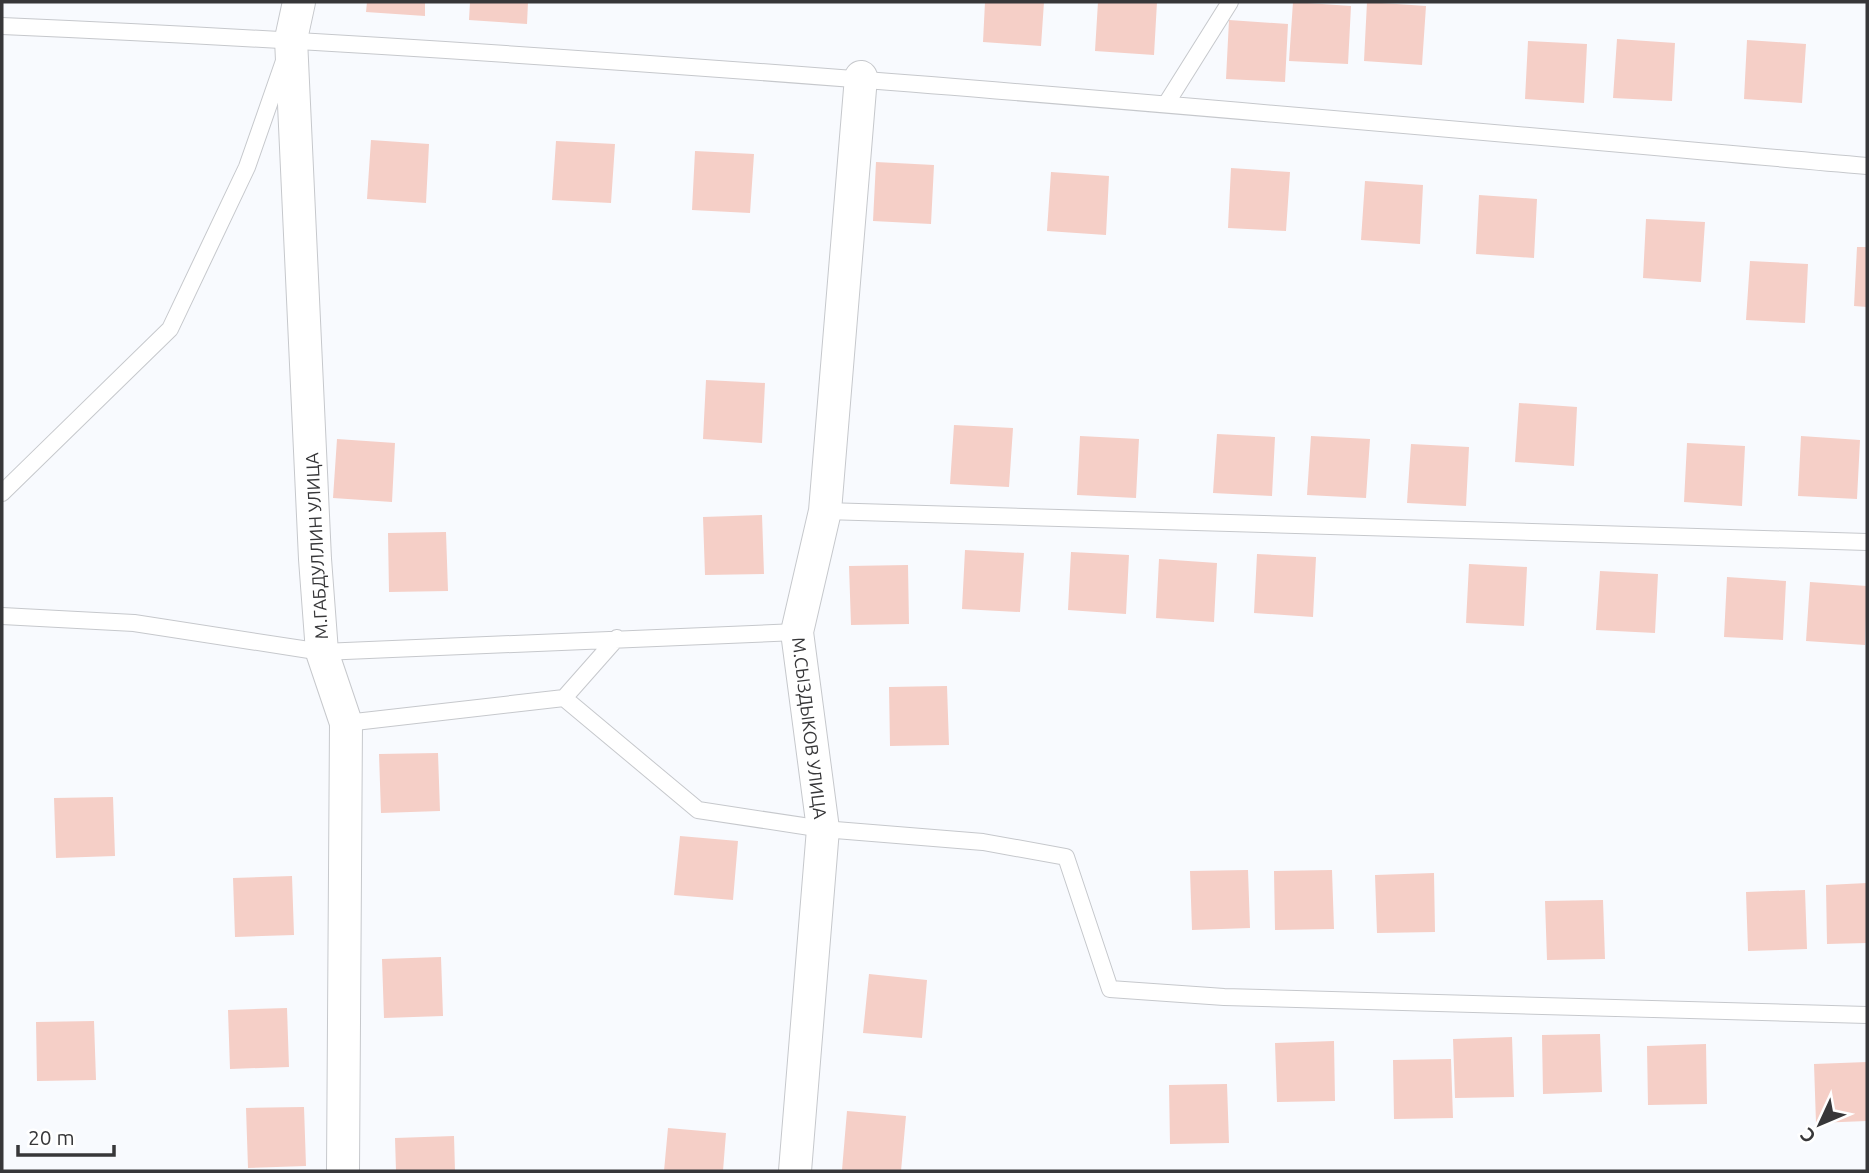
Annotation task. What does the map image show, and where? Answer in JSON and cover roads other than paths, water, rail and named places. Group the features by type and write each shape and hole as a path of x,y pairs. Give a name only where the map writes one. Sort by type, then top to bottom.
{"street":[{"name":"М.ГАБДУЛЛИН УЛИЦА","path":"299,2 291,39 314,545 322,652 346,723 342,1171"},
{"name":"М.СЫЗДЫКОВ УЛИЦА","path":"795,1171 823,830 797,632 825,511 861,77"}],"lane":[{"path":"1166,104 1230,2"},
{"path":"2,26 291,39 861,77 1867,166"},
{"path":"2,494 170,328 247,167 291,39"},
{"path":"825,511 1867,542"},
{"path":"2,615 134,623 322,652 797,632"},
{"path":"346,723 564,698 617,638"},
{"path":"564,698 698,810 823,830 983,842 1066,857 1110,989 1224,997 1867,1015"}]}
